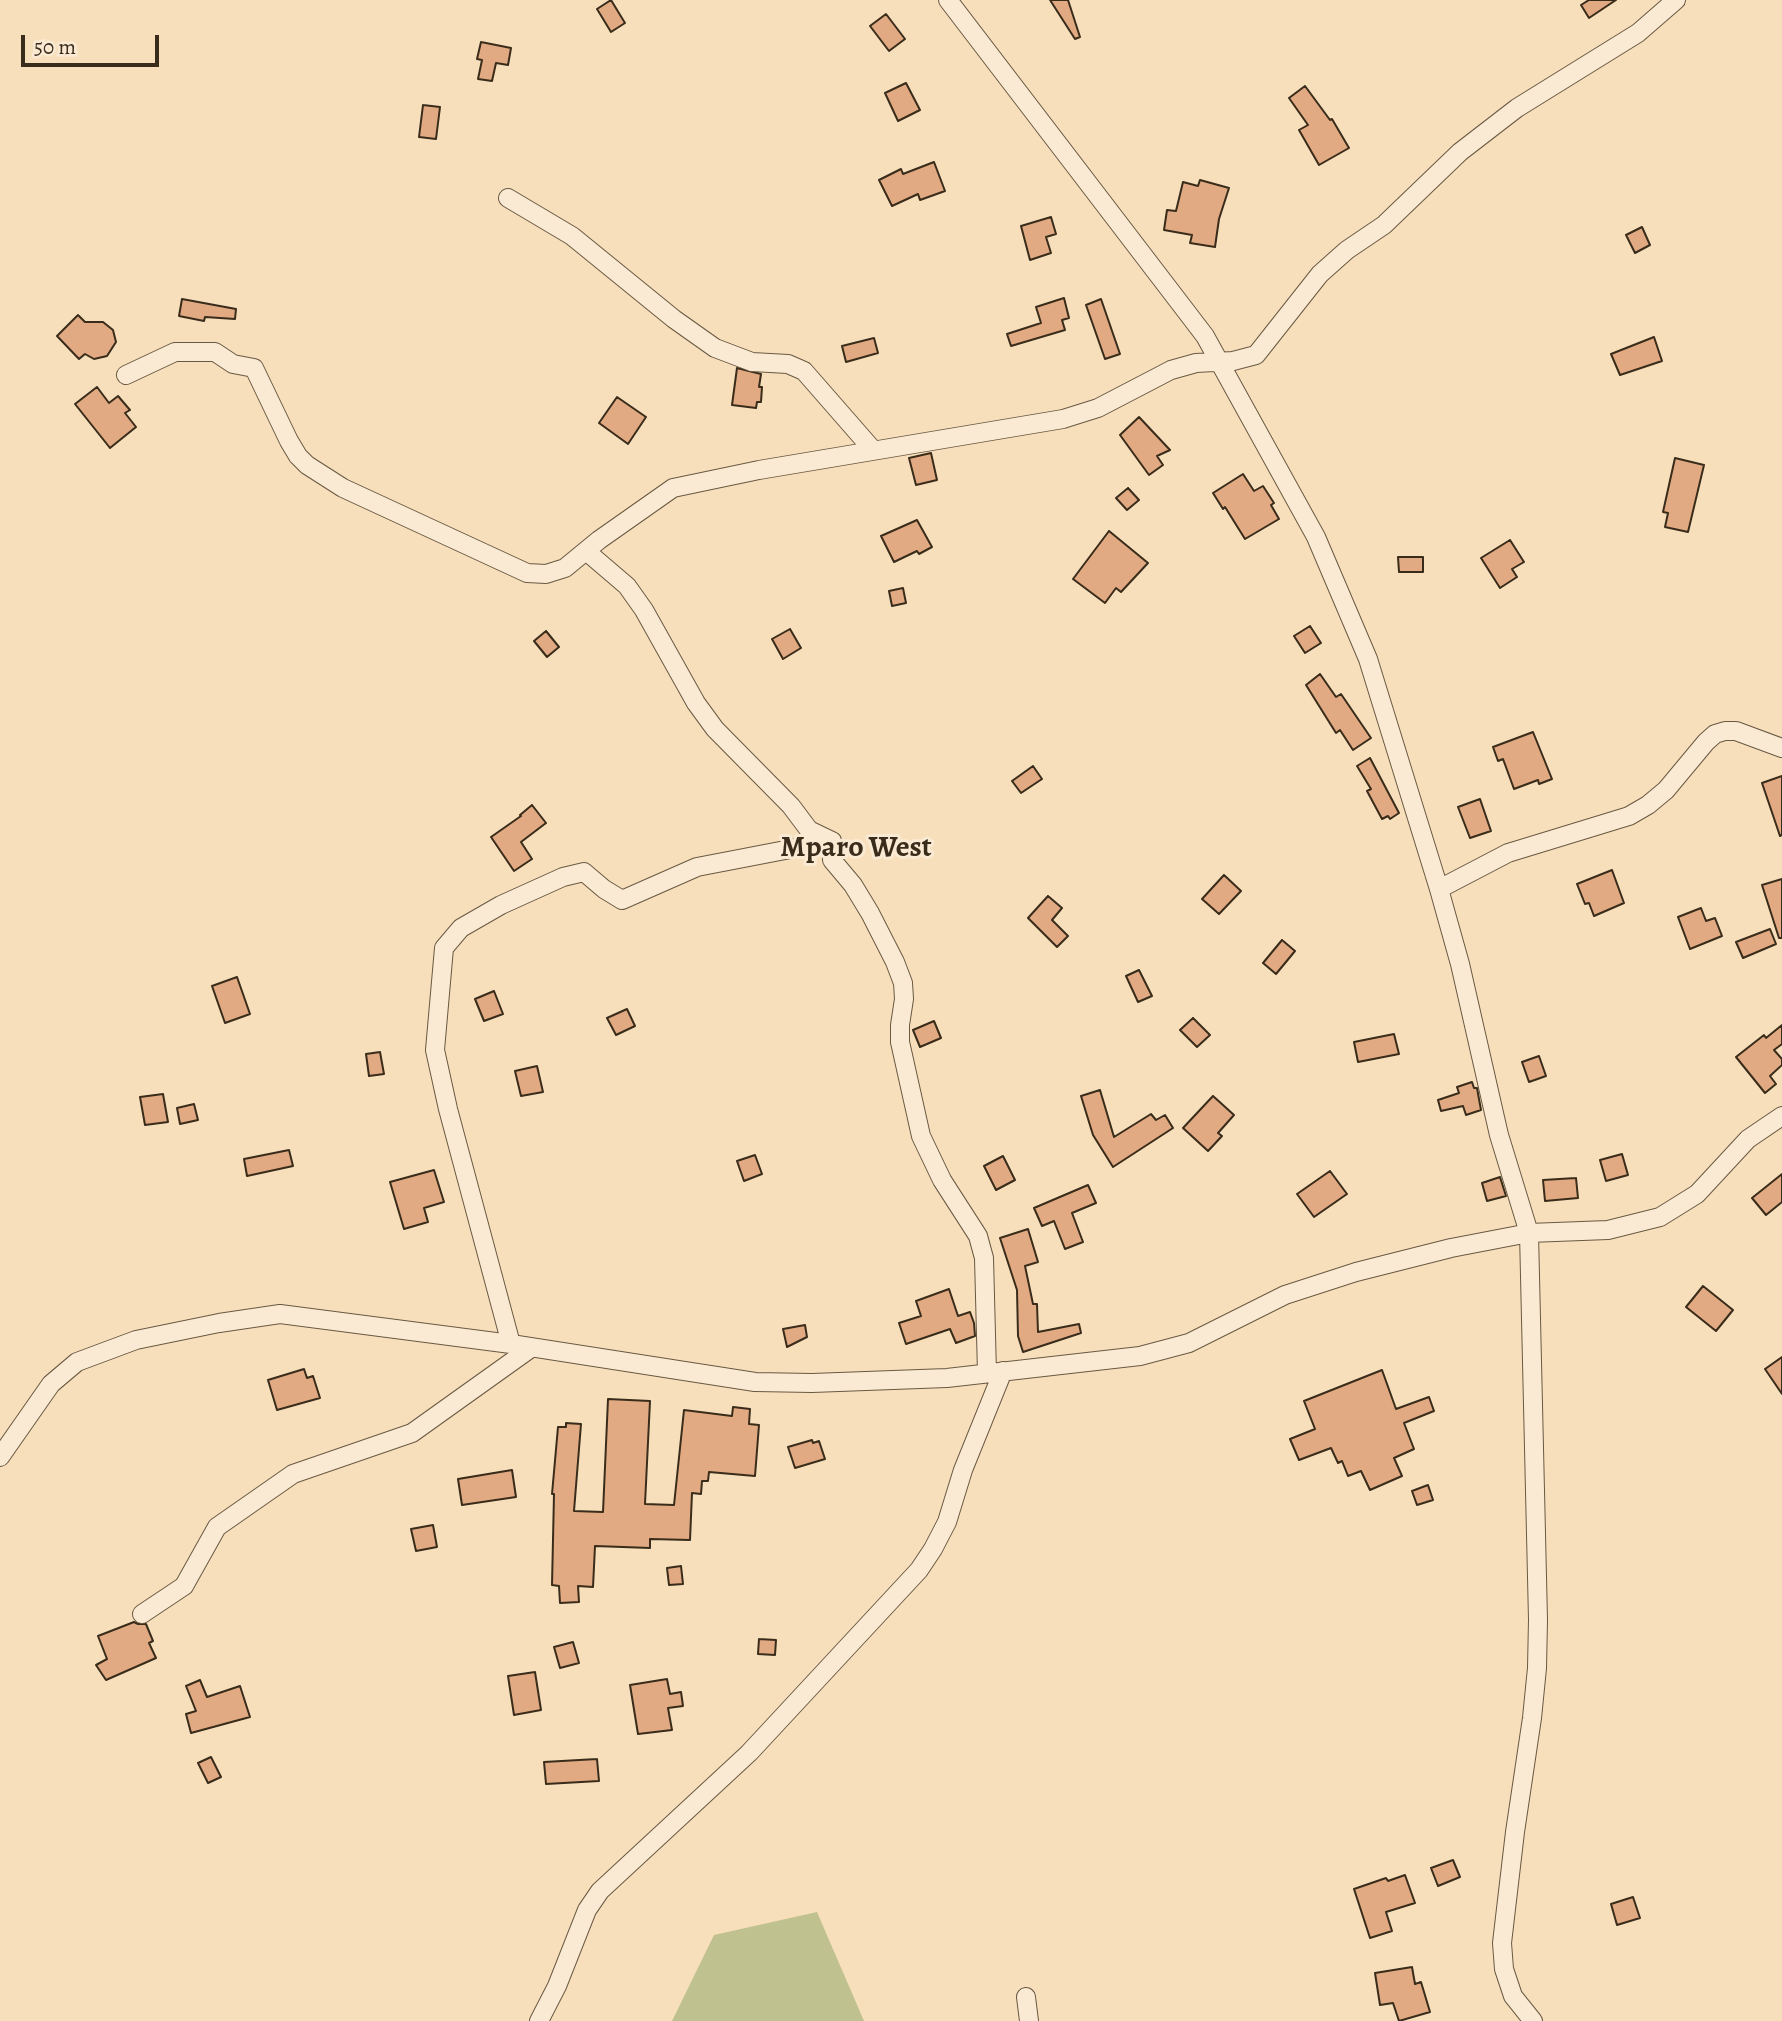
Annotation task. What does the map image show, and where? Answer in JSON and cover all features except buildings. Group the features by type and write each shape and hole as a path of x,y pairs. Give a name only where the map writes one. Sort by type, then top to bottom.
{"street":[{"path":"948,0 1196,325 1316,537 1368,659 1439,889 1460,964 1499,1135 1529,1233 1537,1668 1502,1943 1504,1969 1513,1996 1533,2021"},
{"path":"126,375 175,352 215,352 233,363 254,368 298,456 307,465 343,488 527,573 546,574 565,568 673,488 759,470 1063,419 1098,408 1171,370 1256,355 1320,274 1347,250 1384,225 1460,152 1517,108 1630,38 1676,0"},
{"path":"508,198 572,236 674,320 715,348 752,362 788,364 804,371 873,450"},
{"path":"586,551 627,586 644,610 696,703 715,729 791,806 809,830 832,841"},
{"path":"1439,889 1500,856 1629,816 1666,790 1715,734 1736,731 1782,748"},
{"path":"511,1345 448,1109 435,1049 444,948 461,928 501,905 563,877 584,872 622,900 697,867 832,841"},
{"path":"539,2021 557,1986 587,1910 600,1891 749,1753 919,1570 947,1522 995,1372 986,1271 978,1236 942,1180 921,1136 900,1042 904,999 902,983 895,962 870,913 853,885 832,859 832,841"},
{"path":"0,1457 51,1384 77,1362 103,1350 136,1340 280,1314 755,1382 812,1383 947,1378 1140,1356 1189,1343 1285,1295 1356,1272 1451,1248 1529,1233 1608,1230 1660,1217 1697,1194 1748,1139 1782,1116"},
{"path":"142,1614 184,1586 217,1527 293,1474 412,1433 531,1348"},
{"path":"1026,1997 1029,2021"}],"green space":[{"path":"817,1912 864,2021 672,2021 714,1935"}],"district":[{"name":"Mparo West","path":"856,849"}]}
